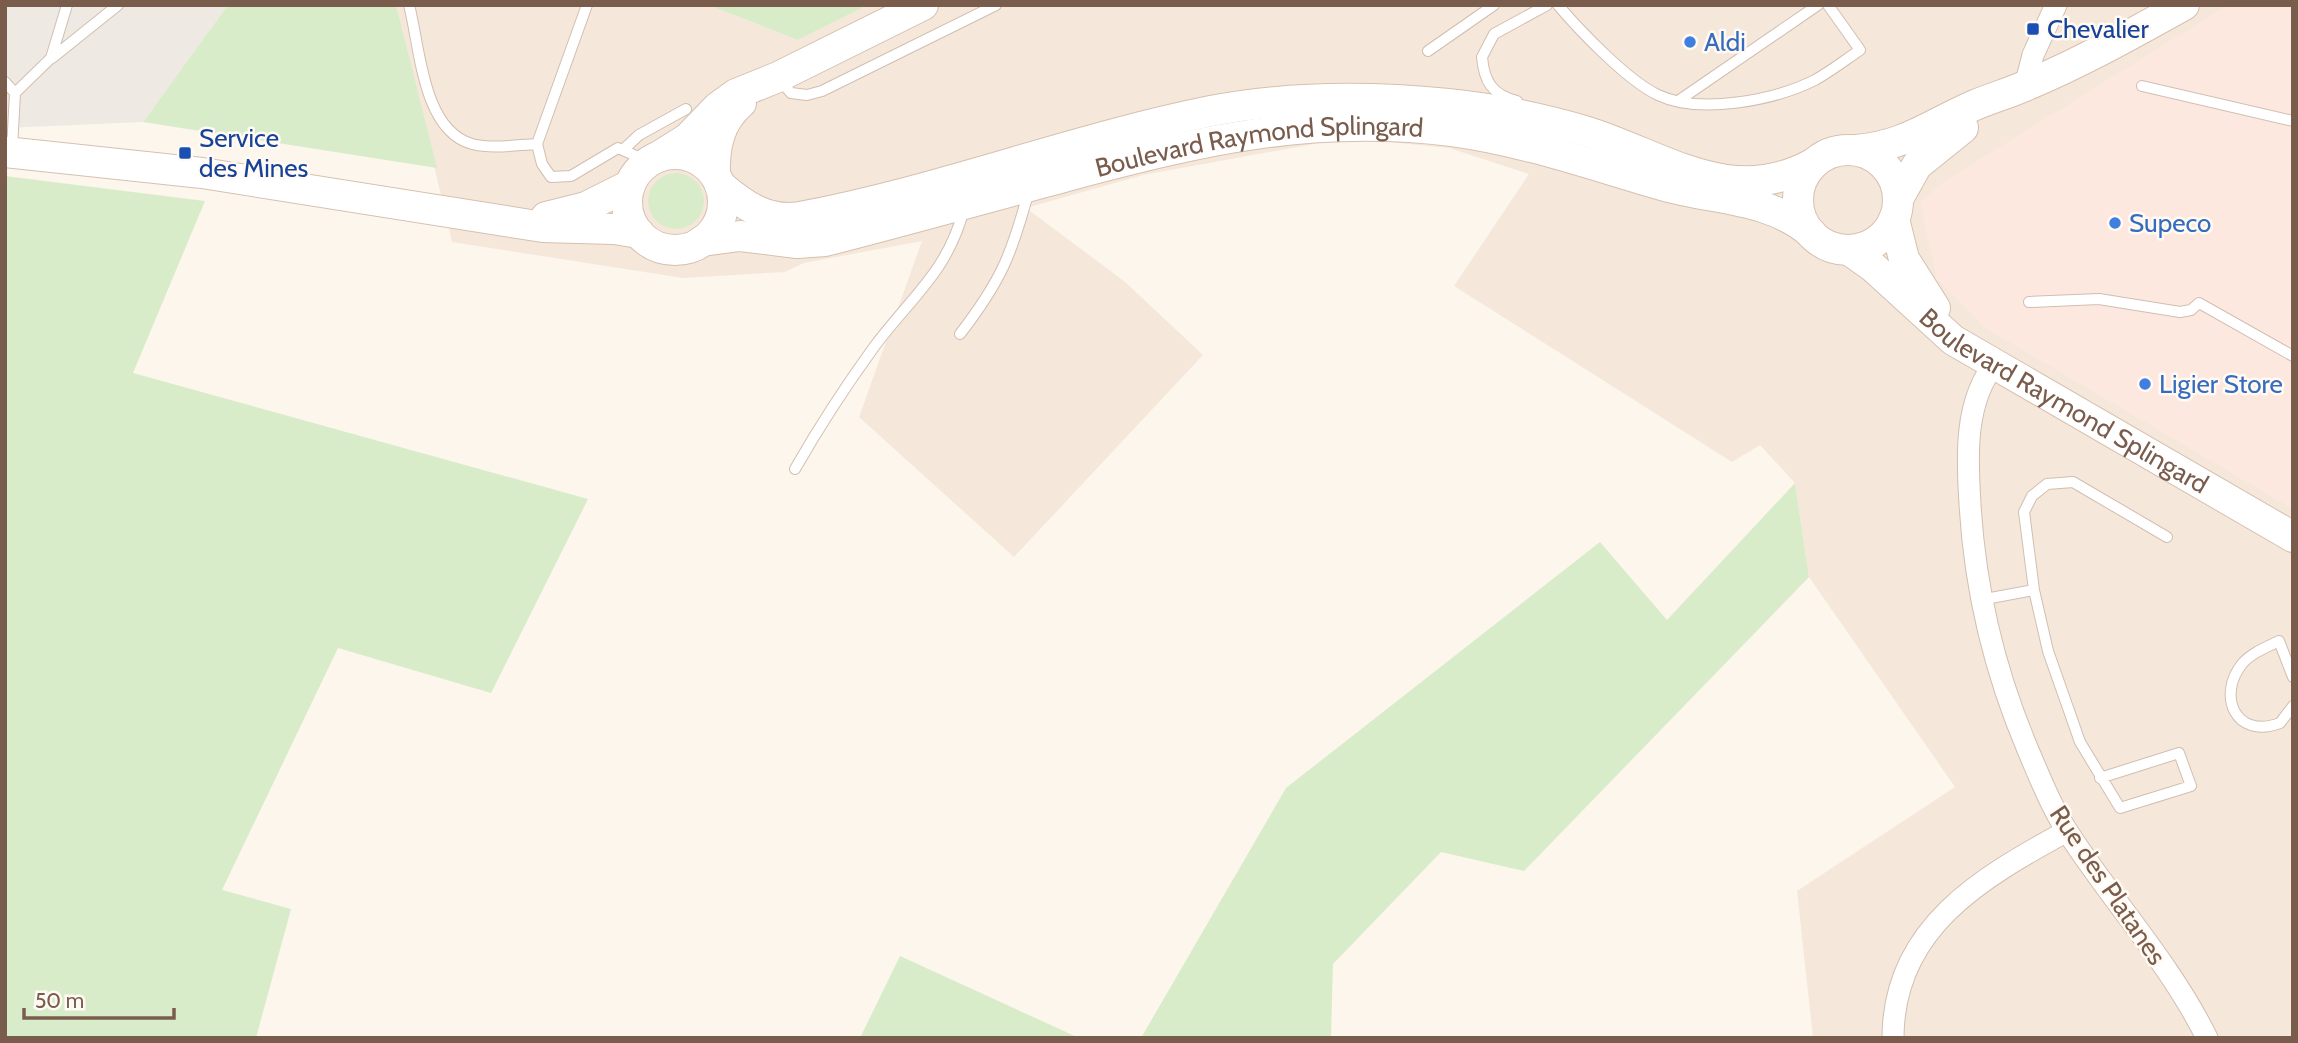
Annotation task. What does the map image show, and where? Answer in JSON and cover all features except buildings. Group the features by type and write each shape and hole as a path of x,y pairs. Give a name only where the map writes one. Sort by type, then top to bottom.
{"main road":[{"path":"506,220 576,211 602,201 639,164 688,138 731,97 778,77 923,5"},
{"path":"2025,86 1957,132 1917,164 1878,240 1849,250 1826,245 1811,233 1802,219 1798,197 1804,176 1814,163 1831,152 1884,147 1906,141 1972,106 2025,86 2184,5"},
{"path":"639,164 628,210 639,233 650,243 669,249 688,248 702,241 713,231 722,214 716,146 724,121 744,100 778,77"},
{"name":"Boulevard Raymond Splingard","path":"702,241 740,236 818,242 966,203 1027,173 1212,111 1307,99 1411,100 1473,107 1554,125 1624,146 1685,172 1727,180 1780,178 1814,163"},
{"name":"Boulevard Raymond Splingard","path":"1554,125 1696,194 1763,206 1792,218 1811,233"},
{"path":"1856,150 1871,155 1884,165 1895,184 1900,250 1926,296 1950,324 1996,362"},
{"path":"9,152 202,173 542,227 614,229 639,233"},
{"path":"639,164 687,155 701,161 718,180"},
{"name":"Boulevard Raymond Splingard","path":"718,180 741,202 762,214 794,218 875,200 1027,173"},
{"name":"Boulevard Raymond Splingard","path":"1849,250 1873,267 1944,333 2293,537"}],"street":[{"path":"2025,86 2033,55 2056,5"},
{"name":"Rue des Platanes","path":"1996,362 1977,393 1969,452 1971,529 1980,600 1992,653 2013,715 2039,777 2067,831 2161,962 2207,1038"},
{"path":"1893,1038 1900,981 1910,958 1933,925 1969,892 2067,831"}],"lane":[{"path":"51,58 67,5"},
{"path":"9,152 15,93 51,58 118,5"},
{"path":"409,5 426,86 443,123 456,136 470,143 488,146 537,144"},
{"path":"778,77 791,93 807,95 822,91 996,5"},
{"path":"1428,51 1494,5"},
{"path":"1547,5 1494,34 1482,57 1488,84 1495,92 1554,125"},
{"path":"1558,5 1647,89 1678,101 1724,104 1793,89 1824,75 1860,50 1828,5"},
{"path":"1678,101 1818,5"},
{"path":"587,6 537,144 546,172 557,178 579,172 611,149 639,164 639,135 686,109"},
{"path":"5,82 15,93"},
{"path":"2142,86 2293,121"},
{"path":"960,334 991,295 1014,249 1027,173"},
{"path":"795,469 822,420 876,345 930,283 956,240 966,203"},
{"path":"2029,302 2099,299 2179,312 2191,310 2199,303 2293,356"},
{"path":"2100,778 2179,754 2191,786 2120,808 2100,778 2080,741 2053,667 2034,590 2024,512 2032,496 2047,484 2065,481 2083,486 2167,537"},
{"path":"1980,600 2034,590"},
{"path":"2293,637 2279,641 2242,664 2233,681 2233,705 2242,722 2257,729 2280,723 2293,706"},
{"path":"2279,641 2293,677"}],"shaded area":[{"path":"5,5 228,5 143,122 5,128"},
{"path":"396,5 708,5 798,40 868,5 2293,5 2293,1038 1813,1038 1797,891 1955,787 1809,577 1795,483 1760,445 1732,462 1454,286 1529,174 1449,148 1347,138 1143,175 1026,208 1124,281 1203,355 1014,557 859,417 922,241 804,263 785,272 683,278 452,242"},
{"path":"2228,5 2293,5 2293,509 1985,328 1937,279 1920,203 1944,182"}],"green space":[{"path":"228,5 396,5 437,168 143,122"},
{"path":"708,5 868,5 798,40"},
{"path":"676,173 687,175 696,181 702,190 702,212 696,221 687,227 676,229 665,227 656,221 650,212 648,201 650,190 656,181 665,175"},
{"path":"5,176 205,201 133,373 588,499 491,693 338,648 222,890 291,909 256,1038 5,1038"},
{"path":"1795,483 1809,577 1524,871 1441,852 1333,964 1331,1038 1141,1038 1286,788 1600,542 1667,620"},
{"path":"900,956 1079,1038 860,1038"}],"place":[{"name":"Chevalier","path":"2033,29"},
{"name":"Aldi","path":"1690,42"},
{"name":"Service des Mines","path":"185,153"},
{"name":"Supeco","path":"2115,223"},
{"name":"Ligier Store","path":"2145,384"}]}
